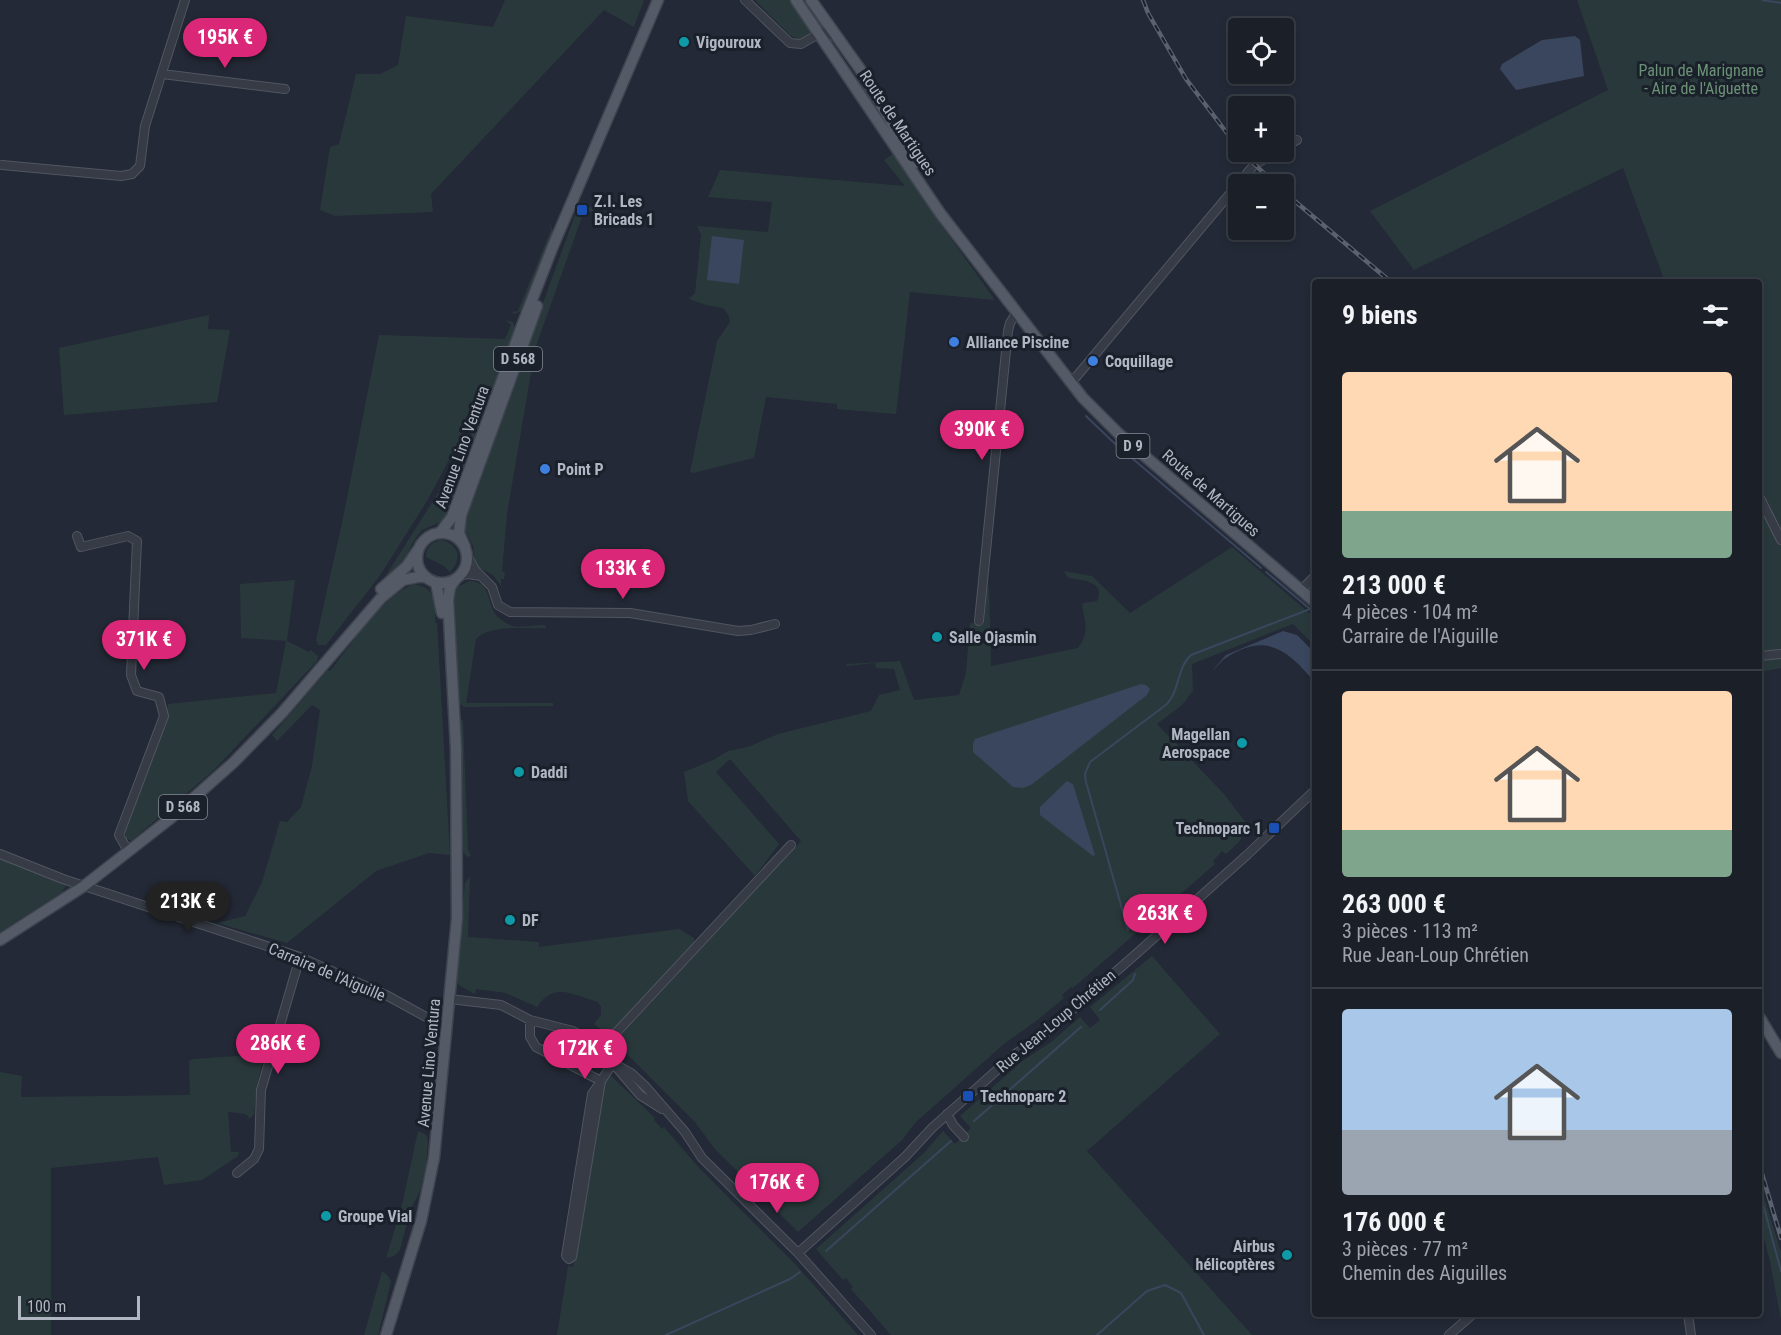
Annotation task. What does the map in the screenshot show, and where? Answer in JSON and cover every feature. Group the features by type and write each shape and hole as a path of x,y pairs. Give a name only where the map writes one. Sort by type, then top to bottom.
{"main road":[{"name":"D 568","path":"611,110 642,29 650,0"},
{"name":"D 568","path":"565,221 658,0"},
{"name":"Route de Martigues","path":"796,0 940,213 1083,398 1119,434 1312,600"},
{"name":"Route de Martigues","path":"811,0 860,69 926,180 978,261"},
{"name":"Avenue Lino Ventura","path":"440,533 452,517 523,323 565,221"},
{"name":"Avenue Lino Ventura","path":"466,551 459,533 461,515 516,365 565,221"},
{"path":"339,645 380,590 407,566 421,543 427,537 440,533 453,535 460,540 466,551 467,564 457,578 444,583 436,583 418,568 417,551"},
{"path":"339,645 393,588 409,578 426,577"},
{"name":"Avenue Lino Ventura","path":"386,1335 429,1188 439,1122 458,918 455,739 448,600 450,587 457,578"},
{"name":"Avenue Lino Ventura","path":"436,583 442,606 447,710 455,787"},
{"name":"D 568","path":"0,940 84,886 171,818 233,763 282,713 339,645"},
{"path":"1762,1021 1781,1053"}],"street":[{"path":"2,165 121,176 132,174 140,166 145,126 185,0"},
{"path":"745,0 790,43 801,44 825,32 839,40"},
{"path":"162,74 285,89"},
{"path":"1071,383 1254,165 1259,162"},
{"path":"980,621 1008,330 1017,312"},
{"path":"1762,502 1781,540"},
{"path":"77,536 81,547 128,536 137,541 131,675 137,692 159,697 164,716 120,835 128,851"},
{"path":"466,551 471,565 492,587 499,607 514,613 630,613 738,631 775,624"},
{"path":"457,578 468,574 483,577"},
{"path":"1301,590 1312,579"},
{"path":"1762,656 1781,654"},
{"name":"Rue Jean-Loup Chrétien","path":"798,1253 904,1157 947,1114 1015,1054 1040,1038 1247,855 1312,793"},
{"path":"601,1049 791,845"},
{"name":"Carraire de l'Aiguille","path":"0,854 84,886 300,957 386,995 446,1028"},
{"path":"237,1173 254,1159 259,1149 261,1090 300,957"},
{"path":"450,999 501,1005 530,1020 573,1031 601,1049 613,1063 638,1078 685,1132 702,1158 798,1253 871,1335"},
{"path":"530,1020 530,1037 536,1047 601,1081"},
{"path":"601,1081 572,1257 569,1259 566,1256 592,1094 613,1063"},
{"path":"947,1114 964,1137"},
{"path":"1449,1335 1470,1317"},
{"path":"1688,1317 1691,1335"}],"green space":[{"path":"505,0 644,0 634,27 604,10 431,194 433,212 335,216 320,210 330,147 339,144 356,74 380,74 398,65 406,16 493,27"},
{"path":"755,0 790,0 808,24 809,34 800,39 791,36"},
{"name":"Palun de Marignane - Aire de l'Aiguette","path":"1577,0 1781,0 1781,668 1762,672 1762,279 1664,279 1623,168 1414,270 1370,211 1608,90"},
{"path":"894,153 939,222 995,300 910,292 896,414 837,409 837,404 766,397 754,458 690,472 717,341 730,322 723,308 689,299 695,293 701,235 697,226 768,232 772,202 708,197 720,170 905,186 884,160"},
{"path":"600,203 598,212 584,211 535,349 507,514 502,571 505,572 504,579 501,579 501,586 493,575 475,563 473,546 464,528 465,517 575,215"},
{"path":"549,223 555,234 523,310 515,314 510,312 518,311 551,230"},
{"path":"209,315 208,329 230,330 217,402 64,415 59,348"},
{"path":"506,320 513,322 514,336 492,397 479,408 471,419 427,501 381,574 326,645 318,645 316,640 379,335 505,339 511,325"},
{"path":"485,414 445,520 422,530 404,561 383,580 433,501"},
{"path":"440,540 451,544 457,552 457,562 450,572 444,566 426,557 430,546"},
{"path":"1232,547 1312,615 1312,643 1293,624 1192,664 1193,691 1182,705 1157,724 1224,794 1249,827 1238,843 1226,854 1222,851 1213,861 1215,864 1073,988 1071,987 1062,995 1064,998 1005,1043 916,1122 902,1140 798,1232 763,1197 765,1194 757,1186 754,1188 714,1148 695,1122 615,1042 801,841 730,759 716,772 779,844 755,876 688,801 684,772 728,751 748,747 778,734 871,711 879,695 900,690 894,669 876,668 875,663 847,666 846,664 900,661 914,700 959,695 966,673 970,623 984,624 987,587 989,587 991,666 1078,648 1085,633 1083,603 1097,601 1099,594 1095,585 1068,578 1064,571 1092,576 1130,613"},
{"path":"295,580 287,641 309,652 311,650 318,656 317,661 214,770 131,841 126,838 125,831 165,723 168,704 276,693 286,641 241,638 240,584"},
{"path":"469,581 481,584 485,588 496,615 506,623 515,627 545,625 546,628 499,629 482,634 476,639 466,703 553,703 553,706 464,707 460,704 452,599 456,588"},
{"path":"414,584 422,586 431,593 435,623 437,623 450,855 429,853 376,871 287,943 217,923 245,916 262,882 280,821 287,822 301,807 312,766 320,710 312,705 277,741 272,735 328,670 330,671 379,610 402,590"},
{"path":"463,719 468,849 471,856 467,857 463,852 457,729 459,721"},
{"path":"0,859 66,885 62,892 0,932"},
{"path":"470,876 468,937 539,942 539,947 679,929 694,938 695,944 609,1035 594,1024 601,1015 598,1002 580,996 557,992 543,999 537,1007 506,993 476,989 475,994 460,986 456,980 465,883"},
{"path":"1152,956 1220,1034 1087,1151 1252,1335 891,1335 851,1289 853,1287 846,1278 843,1280 816,1249 924,1153 943,1131 955,1144 971,1128 960,1116 1021,1062 1051,1042 1080,1017 1090,1028 1100,1020 1090,1007"},
{"path":"265,1054 257,1084 254,1114 250,1119 246,1114 228,1112 231,1152 239,1152 238,1156 202,1180 164,1185 158,1157 51,1168 51,1335 0,1335 0,1072 22,1076 21,1097 190,1095 189,1061"},
{"path":"611,1076 655,1118 654,1120 662,1129 664,1127 699,1168 796,1265 858,1335 557,1335 568,1266 573,1267 605,1082"},
{"path":"418,1131 426,1135 428,1141 426,1166 420,1191 410,1211 400,1250 394,1256 386,1258 401,1209"},
{"path":"1762,1190 1781,1252 1781,1320 1762,1231"},
{"path":"382,1271 391,1281 378,1335 364,1335"}],"water":[{"path":"1575,36 1580,40 1584,76 1516,90 1500,69 1502,64 1542,40"},
{"path":"712,236 744,240 739,284 707,280"},
{"path":"1283,631 1297,635 1312,650 1312,679 1286,654 1276,648 1265,646 1253,646 1240,650 1224,659 1212,671 1226,655"},
{"path":"1141,684 1150,689 1147,695 1031,785 1023,788 1013,787 973,752 975,739"},
{"path":"1067,781 1073,784 1095,855 1093,856 1040,815 1040,807"}],"waterway":[{"path":"1762,0 1781,3"},
{"path":"1086,416 1112,441 1261,568"},
{"path":"1266,572 1310,609"},
{"path":"1128,930 1086,782 1085,774 1090,762 1167,704 1183,666 1191,655 1310,609 1312,611"},
{"path":"1100,1010 1133,980 1135,974"},
{"path":"974,1121 1081,1027"},
{"path":"826,1251 951,1141"},
{"path":"1762,1200 1781,1271"},
{"path":"666,1335 790,1279 800,1272"},
{"path":"1097,1335 1147,1291 1165,1285 1181,1293 1204,1335"}],"railway":[{"path":"1143,0 1148,13 1186,79 1228,134"},
{"path":"1252,162 1265,174"},
{"path":"1294,200 1387,279"},
{"path":"1762,1174 1781,1238"}],"place":[{"name":"Vigouroux","path":"684,42"},
{"name":"Z.I. Les Bricads 1","path":"582,210"},
{"name":"Alliance Piscine","path":"954,342"},
{"name":"Coquillage","path":"1093,361"},
{"name":"Point P","path":"545,469"},
{"name":"Salle Ojasmin","path":"937,637"},
{"name":"Magellan Aerospace","path":"1242,743"},
{"name":"Daddi","path":"519,772"},
{"name":"Technoparc 1","path":"1274,828"},
{"name":"DF","path":"510,920"},
{"name":"Technoparc 2","path":"968,1096"},
{"name":"Groupe Vial","path":"326,1216"},
{"name":"Airbus hélicoptères","path":"1287,1255"}]}
